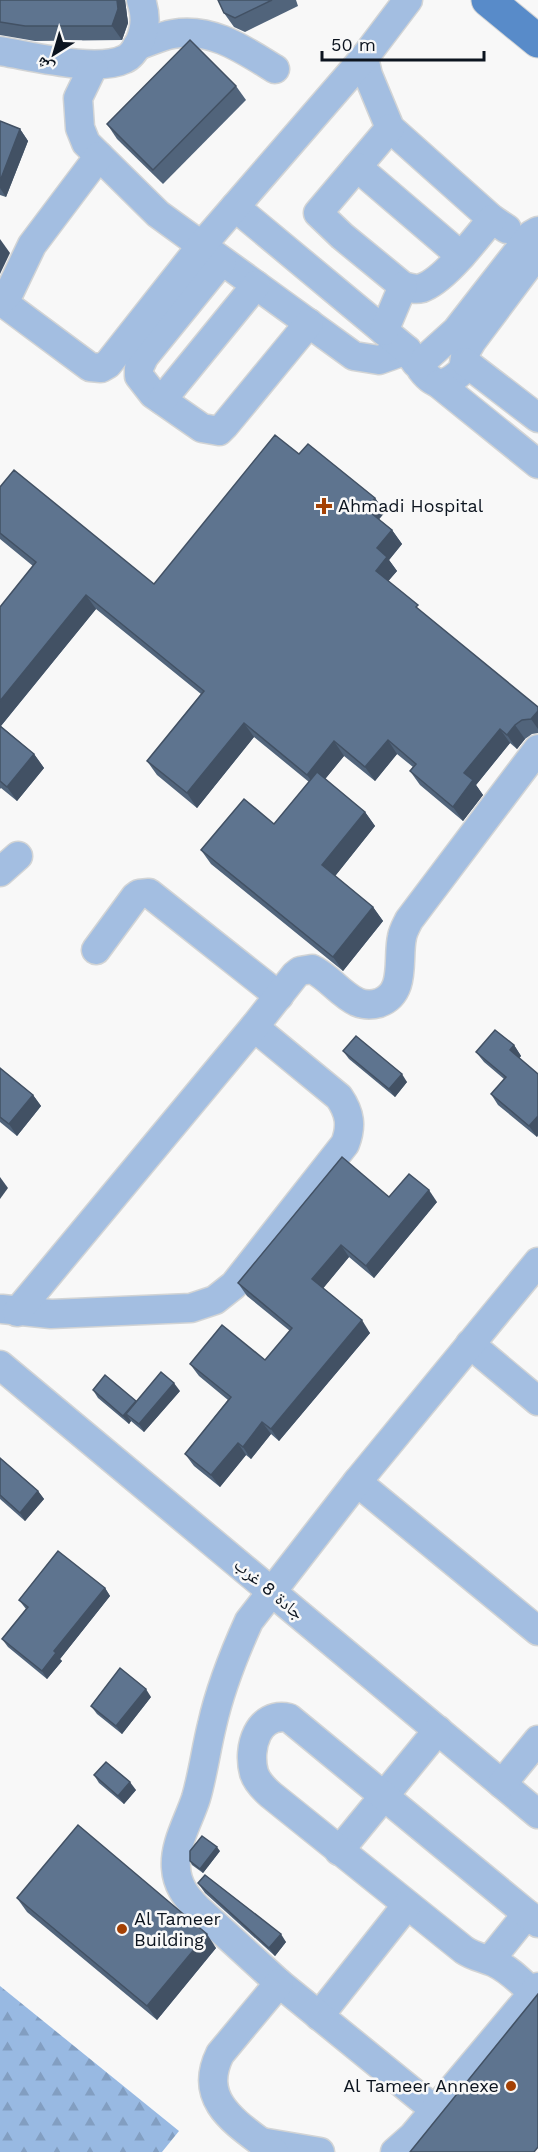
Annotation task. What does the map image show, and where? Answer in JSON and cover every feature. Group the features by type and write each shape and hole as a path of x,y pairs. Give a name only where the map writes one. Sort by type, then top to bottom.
{"main road":[{"path":"488,0 538,41"},
{"path":"510,0 538,23"}],"street":[{"path":"0,51 94,65 127,58 137,46 145,30 145,12 141,0"},
{"path":"309,323 219,431 202,428 153,394 139,376 139,368 144,357 212,253 235,207 364,58 408,0"},
{"path":"137,46 173,34 200,34 231,42 275,69"},
{"path":"364,58 368,75 390,128 492,219 514,233 536,240"},
{"path":"94,65 78,98 80,128 86,143 158,214 354,356 423,368 447,382 454,378 463,370 466,351 536,240"},
{"path":"390,128 318,213 403,286 414,289 431,283 461,256 492,219"},
{"path":"99,156 32,245 10,291 1,302 79,360 90,367 101,368 108,364 212,253"},
{"path":"357,167 461,256"},
{"path":"235,207 384,331 423,368 538,464"},
{"path":"423,368 425,359 456,331 536,240"},
{"path":"307,266 369,258"},
{"path":"162,400 256,285"},
{"path":"384,331 403,286"},
{"path":"465,362 497,384 538,418"},
{"path":"474,410 497,384"},
{"path":"8,1310 254,1027 295,975 306,969 318,972 355,1001 364,1005 382,1002 390,997 398,980 402,938 409,920 538,749"},
{"path":"96,950 135,897 149,893 279,996"},
{"path":"8,1310 51,1314 191,1308 225,1294 242,1276 345,1144 350,1125 345,1106 339,1097 254,1027"},
{"path":"435,2110 279,1983 187,1898 176,1870 176,1856 196,1797 212,1724 225,1680 249,1621 357,1482 538,1262"},
{"path":"470,1344 538,1401"},
{"name":"جادة 8 غرب","path":"0,1365 538,1814"},
{"path":"357,1482 538,1631"},
{"path":"395,2152 403,2147 536,1990 490,1960 481,1959 464,1950 271,1796 257,1780 252,1761 260,1727 266,1721 273,1717 289,1718 532,1919 490,1960"},
{"path":"339,1851 438,1730"},
{"path":"501,1784 538,1740"},
{"path":"319,2016 407,1905"},
{"path":"279,1983 220,2054 214,2066 212,2079 214,2092 219,2105 228,2115 267,2147 320,2152"}],"green space":[{"path":"0,1986 179,2131 162,2152 0,2152"}],"building":[{"path":"0,0 117,0 118,9 112,26 25,26 0,22"},
{"path":"218,0 272,0 235,18 224,13"},
{"path":"190,40 236,86 153,170 107,124"},
{"path":"0,121 20,129 0,181"},
{"path":"275,435 299,454 308,444 375,498 366,509 392,530 377,548 387,557 376,571 418,605 416,607 538,707 538,711 531,719 522,720 507,735 500,729 464,773 473,780 453,807 410,771 416,764 388,740 365,767 334,741 307,775 244,723 187,793 147,761 204,691 86,595 0,701 0,607 36,562 0,533 0,487 14,470 154,584"},
{"path":"0,726 34,754 7,787 0,781"},
{"path":"317,772 365,812 322,865 373,907 333,957 201,850 244,799 274,824"},
{"path":"495,1030 514,1045 510,1050 538,1074 538,1116 529,1126 491,1094 506,1077 476,1052"},
{"path":"356,1036 402,1074 389,1089 343,1051"},
{"path":"0,1068 33,1095 9,1124 0,1117"},
{"path":"342,1157 389,1197 409,1174 429,1190 366,1266 341,1245 312,1279 362,1320 271,1429 262,1422 243,1447 238,1443 211,1475 185,1454 231,1397 190,1364 222,1325 265,1360 292,1328 238,1283"},
{"path":"161,1372 174,1383 139,1424 126,1414"},
{"path":"105,1375 136,1401 123,1416 93,1390"},
{"path":"0,1458 38,1491 20,1513 0,1495"},
{"path":"58,1551 105,1588 54,1651 56,1653 42,1671 2,1639 28,1607 19,1600"},
{"path":"120,1668 146,1689 116,1726 91,1706"},
{"path":"106,1762 130,1782 118,1796 94,1775"},
{"name":"Al Tameer Building","path":"78,1825 207,1934 147,2006 17,1898"},
{"path":"202,1836 217,1847 200,1869 190,1861 190,1851"},
{"path":"205,1875 281,1934 269,1948 198,1883"},
{"name":"Al Tameer Annexe","path":"538,1994 538,2147 534,2152 410,2152"}],"place":[{"name":"Ahmadi Hospital","path":"324,506"},
{"name":"Al Tameer Building","path":"122,1929"},
{"name":"Al Tameer Annexe","path":"511,2086"}]}
